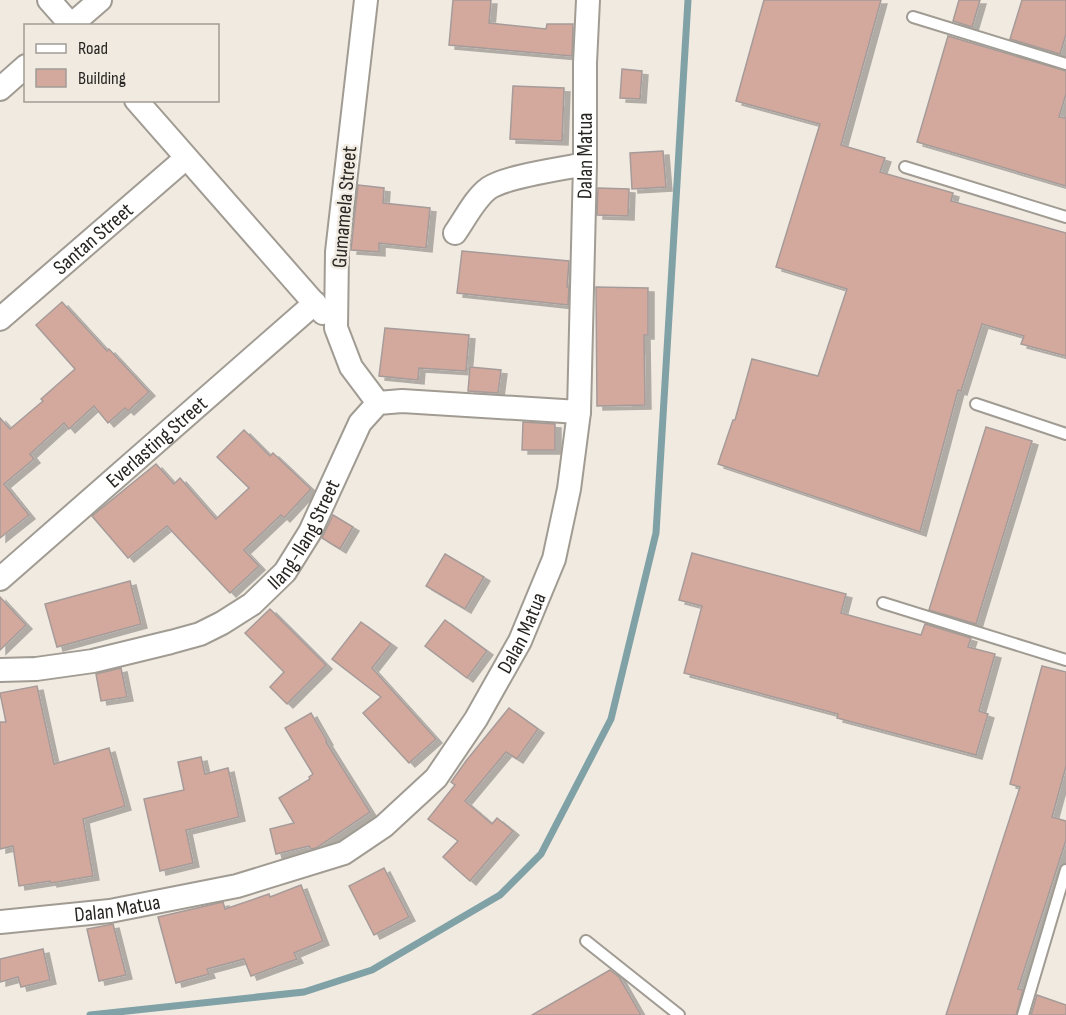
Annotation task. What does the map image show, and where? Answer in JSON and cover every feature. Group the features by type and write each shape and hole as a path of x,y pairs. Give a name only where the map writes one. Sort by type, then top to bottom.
{"street":[{"path":"49,0 70,24"},
{"path":"72,24 100,0"},
{"name":"Gumamela Street","path":"366,0 337,252 336,328 351,367 378,403"},
{"name":"Dalan Matua","path":"0,922 110,911 237,886 344,853 384,826 436,778 476,719 520,641 554,559 568,489 579,412 588,0"},
{"path":"0,89 24,68"},
{"path":"138,102 336,328"},
{"name":"Santan Street","path":"0,319 186,158"},
{"path":"455,233 490,188 505,182 585,164"},
{"name":"Everlasting Street","path":"0,579 315,303"},
{"path":"378,403 402,400 579,412"},
{"name":"Ilang-Ilang Street","path":"0,670 36,669 93,661 171,642 200,634 222,624 252,604 285,572 310,532 360,423 378,403"}],"lane":[{"path":"913,17 1066,64"},
{"path":"905,167 1066,217"},
{"path":"975,404 1066,434"},
{"path":"884,603 1066,660"},
{"path":"1023,1015 1066,870"},
{"path":"586,941 679,1015"}],"building":[{"path":"453,0 491,0 489,23 546,29 547,24 573,24 572,56 449,45"},
{"path":"764,0 881,0 841,145 885,158 880,172 953,193 951,201 1066,233 1066,356 1021,344 1024,336 982,324 961,391 958,390 920,532 718,464 733,420 735,420 752,359 818,376 847,289 776,267 820,124 736,101"},
{"path":"959,0 980,0 972,27 953,21"},
{"path":"1022,0 1066,0 1066,34 1060,54 1010,39"},
{"path":"948,36 1066,71 1066,94 1059,117 1066,118 1066,186 917,142"},
{"path":"622,69 642,71 640,99 620,98"},
{"path":"513,86 564,88 562,141 510,139"},
{"path":"663,151 666,187 632,189 630,153"},
{"path":"358,185 384,188 383,203 430,208 426,248 379,243 379,252 351,250"},
{"path":"598,188 629,189 628,216 597,215"},
{"path":"462,251 569,261 568,305 457,293"},
{"path":"596,287 648,288 648,335 644,335 645,405 597,406"},
{"path":"62,302 149,392 128,411 125,408 108,423 94,406 69,429 64,423 30,454 34,459 4,484 29,515 0,538 0,418 10,429 43,401 41,399 75,369 36,325"},
{"path":"385,328 469,335 466,371 419,368 418,380 379,376"},
{"path":"470,367 501,370 498,393 468,391"},
{"path":"523,422 555,424 555,450 522,450"},
{"path":"986,427 1032,441 976,624 929,610"},
{"path":"244,430 270,456 273,453 311,489 284,518 281,515 244,550 259,566 230,593 167,526 128,558 92,516 156,464 174,484 180,478 216,519 249,488 217,457"},
{"path":"333,515 353,527 340,549 322,538"},
{"path":"692,553 846,594 841,613 921,635 925,624 971,638 968,647 995,654 979,711 988,714 976,755 837,718 838,714 684,673 702,606 679,600"},
{"path":"445,554 484,577 465,609 426,586"},
{"path":"130,581 141,624 57,647 45,604"},
{"path":"0,597 26,625 0,650"},
{"path":"270,609 326,665 287,704 270,687 284,672 245,633"},
{"path":"445,620 487,651 467,678 425,646"},
{"path":"361,622 391,644 372,668 436,739 409,763 363,713 381,697 332,659"},
{"path":"1042,666 1066,672 1066,766 1052,817 1066,821 1066,840 1018,989 1023,990 1016,1015 946,1015 1020,787 1010,784"},
{"path":"121,668 127,697 101,701 96,674"},
{"path":"37,686 54,764 109,748 125,806 83,819 93,876 19,886 13,846 0,849 0,722 6,722 0,693"},
{"path":"509,708 538,729 517,759 506,752 465,801 492,824 497,818 513,831 470,881 443,857 458,841 428,819 455,785 451,782 466,761"},
{"path":"311,713 326,742 370,812 316,848 311,849 309,846 276,854 270,829 294,823 279,798 310,779 309,777 313,774 285,728"},
{"path":"201,757 205,774 228,768 239,817 186,830 193,863 160,871 144,799 184,790 178,762"},
{"path":"384,868 409,917 374,935 349,886"},
{"path":"301,885 323,941 294,953 297,959 251,976 244,959 207,969 209,974 176,983 158,917 223,902 225,909 269,894 270,897"},
{"path":"113,924 126,975 99,981 87,929"},
{"path":"43,949 50,980 21,987 18,977 0,982 0,959"},
{"path":"610,970 619,977 641,1015 532,1015"},
{"path":"1037,995 1066,1005 1066,1015 1031,1015"}],"waterway":[{"path":"90,1015 304,992 372,970 500,895 541,854 611,719 656,533 688,0"}]}
